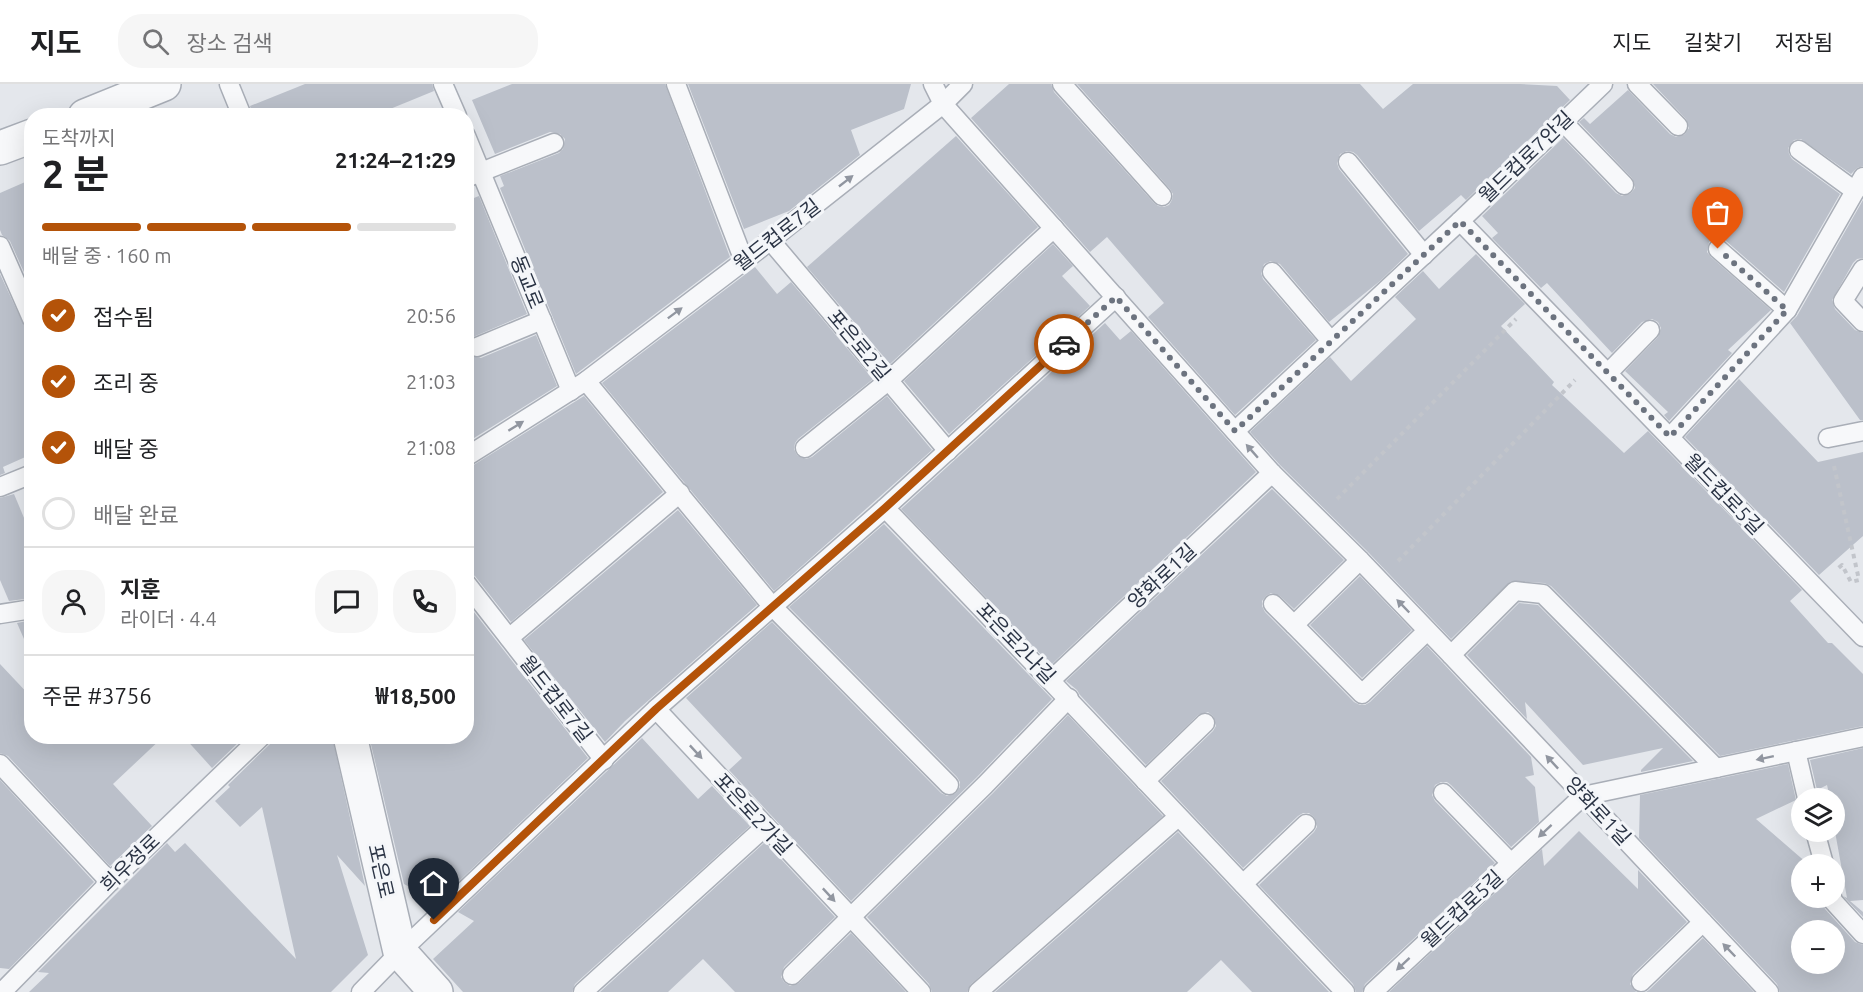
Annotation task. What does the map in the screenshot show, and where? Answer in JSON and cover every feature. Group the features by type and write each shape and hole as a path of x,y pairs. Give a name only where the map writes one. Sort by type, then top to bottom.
{"street":[{"path":"101,108 164,84"},
{"path":"0,148 24,139"},
{"name":"포은로","path":"352,744 400,952 436,992"}],"lane":[{"path":"229,84 239,108"},
{"path":"443,84 454,108"},
{"path":"676,84 744,261"},
{"name":"양화로1길","path":"933,84 943,105 1272,473 1451,655 1769,992"},
{"name":"월드컵로7길","path":"474,452 578,386 744,261 943,105 963,84"},
{"path":"1062,84 1162,196"},
{"name":"월드컵로7안길","path":"1235,431 1603,84"},
{"path":"1637,84 1678,126"},
{"path":"1563,122 1624,185"},
{"path":"475,175 554,143"},
{"path":"1670,437 1787,310 1859,184 1799,150"},
{"path":"1348,162 1424,255"},
{"name":"동교로","path":"475,175 542,320 578,386"},
{"name":"월드컵로5길","path":"1460,221 1863,637"},
{"path":"805,448 888,381 1054,228"},
{"name":"포은로2길","path":"770,240 948,451"},
{"path":"0,246 24,302"},
{"path":"1718,249 1787,310"},
{"path":"1863,269 1843,301 1863,322"},
{"path":"1272,272 1331,341"},
{"path":"361,992 400,952 656,709 885,508 1116,297"},
{"path":"477,347 542,320"},
{"path":"1608,373 1650,330"},
{"path":"578,386 680,493 772,606 950,785"},
{"path":"1828,438 1863,431"},
{"name":"양화로1길","path":"1051,680 1272,473"},
{"path":"0,487 24,477"},
{"name":"월드컵로7길","path":"509,638 680,493"},
{"name":"포은로2나길","path":"885,508 1069,698 1178,817 1345,992"},
{"path":"1294,625 1360,560"},
{"path":"1451,655 1515,591 1543,594 1716,768"},
{"name":"월드컵로7길","path":"474,593 604,760"},
{"path":"1273,604 1362,694 1427,630"},
{"path":"0,614 24,610"},
{"path":"792,975 1069,698"},
{"name":"포은로2가길","path":"656,709 921,992"},
{"path":"1145,781 1205,723"},
{"path":"1583,796 1863,737"},
{"name":"희우정로","path":"2,992 110,882 254,744"},
{"path":"1796,751 1805,788"},
{"path":"0,764 110,882"},
{"path":"1443,793 1511,863"},
{"name":"월드컵로5길","path":"1373,992 1583,796"},
{"path":"978,992 1178,817"},
{"path":"1243,884 1306,824"},
{"path":"583,992 765,827"},
{"path":"1840,908 1863,933"},
{"path":"1641,982 1703,922"}],"path":[{"path":"1318,519 1536,300"},
{"path":"1379,581 1594,359"},
{"path":"1828,438 1859,580 1851,582 1842,565 1836,570"}],"building":[{"path":"305,84 432,84 434,91 393,108 251,108 250,106"},
{"path":"512,84 665,84 730,257 576,374 500,188 504,186 500,176 559,153 563,149 565,139 560,134 550,132 495,154 472,100"},
{"path":"688,84 911,84 904,109 851,130 860,155 789,211 744,229"},
{"path":"1009,84 1051,84 1054,92 1154,203 1164,207 1172,200 1173,194 1170,189 1077,84 1360,84 1383,109 1413,84 1557,86 1570,100 1466,200 1461,195 1419,231 1357,155 1347,151 1340,154 1337,163 1339,169 1408,254 1380,281 1329,322 1280,264 1271,261 1264,264 1261,273 1263,279 1316,340 1235,415 1148,317 1164,303 1107,237 1090,252 971,118"},
{"path":"1653,84 1863,84 1863,166 1851,174 1801,139 1794,140 1788,148 1792,159 1840,194 1784,292 1725,240 1715,238 1709,242 1707,252 1711,257 1771,310 1728,350 1732,353 1669,421 1664,415 1668,412 1625,371 1658,337 1661,328 1658,322 1652,319 1642,322 1612,353 1547,283 1541,288 1492,238 1498,233 1482,216 1563,138 1616,193 1622,196 1631,193 1635,188 1632,178 1579,122 1584,118 1590,124 1628,90 1670,134 1676,137 1685,134 1689,128 1686,119"},
{"path":"956,136 1038,227 890,364 807,267"},
{"path":"24,182 24,272 10,241 2,235 0,230 0,193"},
{"path":"479,196 527,314 474,337 474,198"},
{"path":"1863,200 1863,258 1853,263 1832,300 1835,309 1855,330 1863,333 1863,420 1860,420 1790,323 1797,316"},
{"path":"1053,244 1073,266 1062,276 1090,306 949,434 904,381"},
{"path":"1476,254 1525,304 1501,326 1554,382 1552,385 1624,453 1648,431 1802,590 1790,601 1828,643 1832,643 1863,674 1863,726 1720,756 1551,586 1544,583 1511,581 1451,639 1250,432 1330,357 1351,381 1416,319 1395,297 1423,271 1439,289"},
{"path":"755,267 777,294 791,282 873,379 798,439 794,449 797,455 806,459 812,457 887,396 932,450 774,591 602,383"},
{"path":"0,274 24,326 24,458 3,467 5,473 0,475"},
{"path":"1105,323 1120,340 1131,331 1256,472 1051,665 901,509"},
{"path":"536,335 557,386 474,438 474,357 481,358"},
{"path":"1739,379 1818,462 1863,452 1863,536 1819,575 1685,437"},
{"path":"584,396 663,492 511,622 474,576 474,465"},
{"path":"1272,489 1344,560 1294,609 1280,596 1271,593 1262,601 1265,612 1354,702 1360,705 1370,702 1427,646 1531,757 1534,775 1525,777 1535,787 1539,822 1511,847 1451,785 1441,782 1435,785 1432,795 1435,801 1495,863 1365,984 1362,992 1356,992 1353,984 1259,885 1314,832 1317,827 1314,817 1309,813 1298,816 1243,868 1161,781 1213,731 1216,726 1213,716 1208,712 1198,715 1146,765 1066,681"},
{"path":"14,494 24,518 24,599 9,601 0,580 0,498"},
{"path":"678,510 757,605 625,721 605,742 524,640"},
{"path":"884,524 1052,699 977,777 851,901 729,770 742,758 686,698 772,622 941,793 947,796 956,793 960,787 957,777 789,607"},
{"path":"1360,576 1412,630 1362,678 1310,625"},
{"path":"1519,603 1538,605 1693,761 1641,772 1663,748 1583,765 1525,702 1527,719 1467,655"},
{"path":"474,612 588,758 437,902 404,884 371,744 474,744"},
{"path":"24,622 24,639 17,623"},
{"path":"0,664 24,690 24,744 156,744 113,784 152,826 110,866 8,756 0,753"},
{"path":"1068,715 1163,816 971,984 967,992 932,992 929,984 867,917 993,793"},
{"path":"642,738 698,799 712,786 750,826 575,984 572,992 463,992 433,959 474,921 458,912"},
{"path":"190,744 237,744 212,768"},
{"path":"270,744 334,744 365,886 337,855 368,955 331,992 29,992 49,973 38,972 167,843 175,852 185,843 296,959 262,807 240,827 215,801 230,787 228,785"},
{"path":"1863,748 1863,900 1850,901 1863,912 1863,917 1845,898 1847,898 1845,854 1839,854 1837,842 1845,842 1845,788 1828,788 1827,785 1817,788 1810,760"},
{"path":"1788,764 1793,788 1791,788 1791,802 1756,819 1796,854 1791,854 1791,908 1825,908 1835,920 1791,920 1791,974 1845,974 1845,931 1855,942 1863,945 1863,992 1780,992 1777,984 1639,838 1640,795"},
{"path":"0,780 94,882 9,969 0,968"},
{"path":"1579,831 1638,889 1638,870 1687,922 1633,974 1630,984 1636,992 1389,992 1542,849 1544,866"},
{"path":"1178,832 1329,992 1252,992 1221,960 1187,992 995,992"},
{"path":"765,842 835,917 784,967 781,977 784,982 790,986 799,983 851,933 906,992 735,992 703,959 668,992 600,992"},
{"path":"1703,938 1754,992 1646,992 1649,990"}],"way so far":[{"path":"1064,344 1116,297 1235,431 1460,221 1670,437 1787,310 1718,249"}],"route":[{"path":"434,920 656,709 885,508 1064,344"}]}
